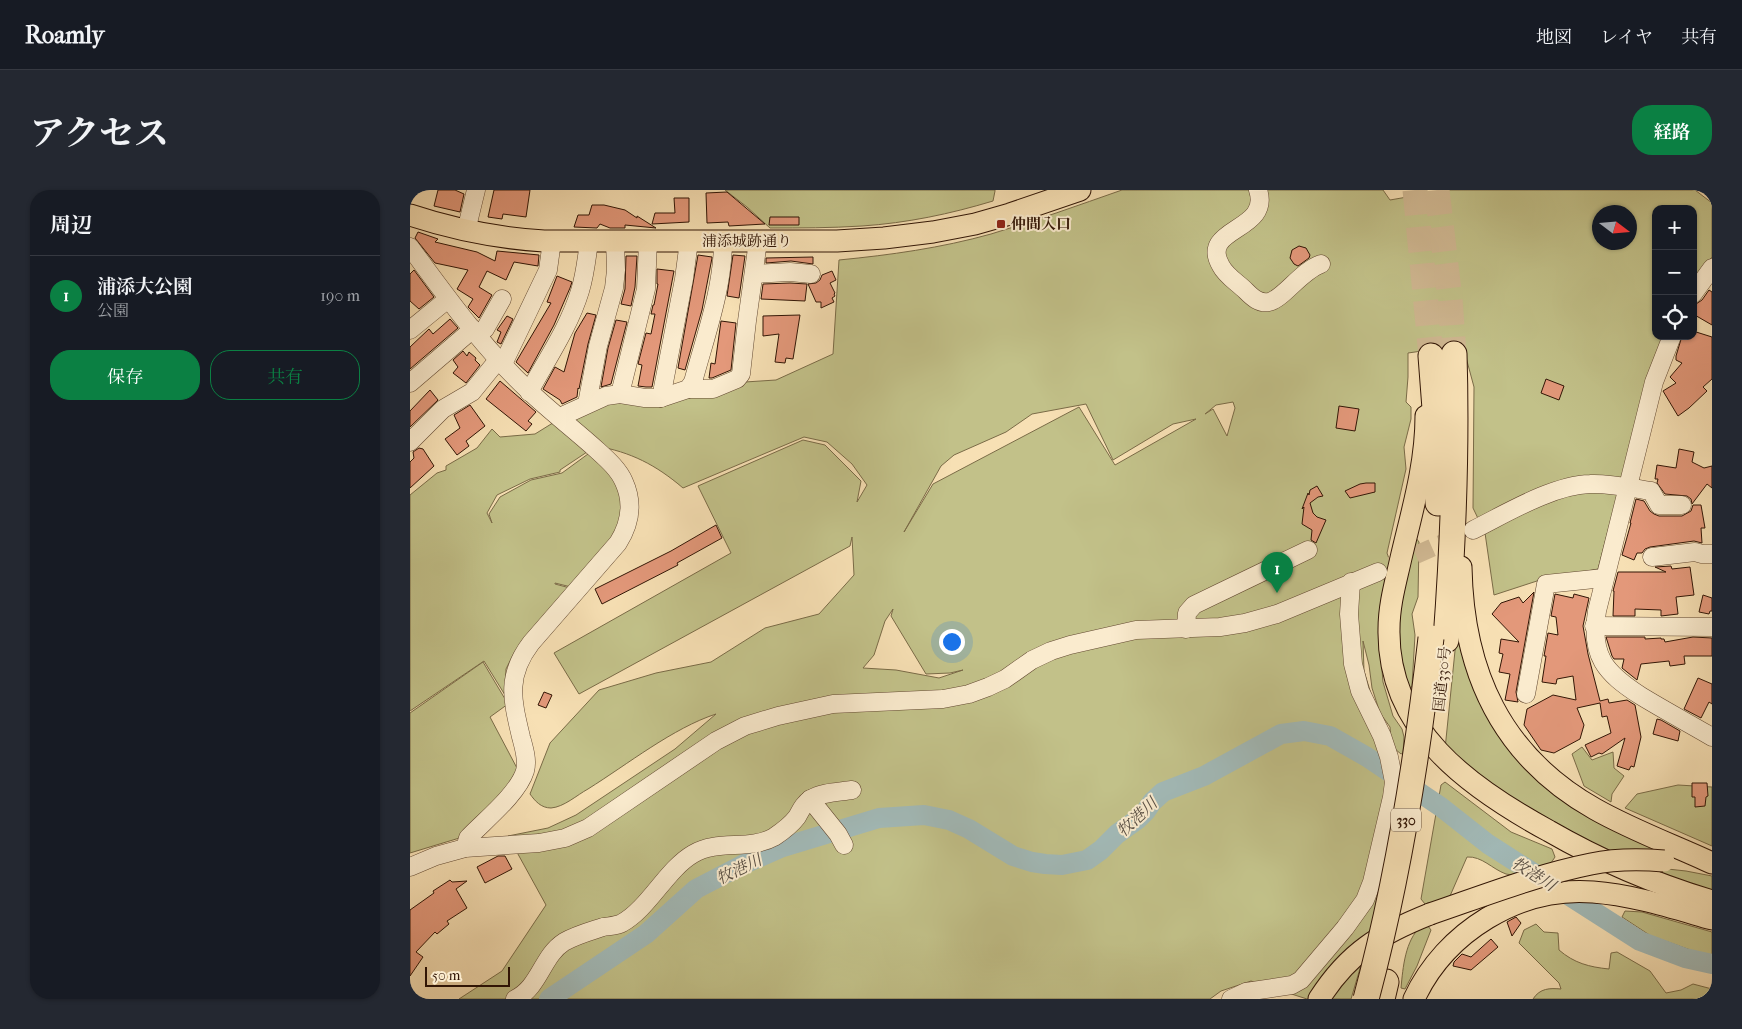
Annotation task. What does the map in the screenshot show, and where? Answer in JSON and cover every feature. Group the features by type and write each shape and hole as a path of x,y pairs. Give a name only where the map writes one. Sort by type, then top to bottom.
{"highway":[{"name":"国道330号","path":"1366,999 1404,833 1438,639 1454,512 1456,428 1443,355"},
{"name":"国道330号","path":"1385,993 1418,844 1436,730 1438,504 1436,435 1443,355"}],"main road":[{"name":"浦添城跡通り","path":"410,215 466,232 506,238 552,241 844,241 933,232 995,218 1080,190"},
{"path":"1443,355 1426,392 1426,424 1422,470 1392,595 1389,630 1392,661 1404,701 1416,722 1438,752 1468,780 1517,815 1620,868 1674,889 1712,901"},
{"path":"1454,512 1460,544 1462,603 1466,626 1484,687 1507,732 1534,764 1559,786 1580,800 1629,826 1712,863"},
{"path":"1322,995 1345,965 1367,945 1397,927 1430,914 1558,872 1592,864 1628,860 1664,861 1712,868"},
{"path":"1414,999 1432,968 1456,941 1471,929 1502,910 1533,898 1560,893 1592,892 1637,898 1712,919"}],"street":[{"path":"466,232 476,190"},
{"path":"1258,190 1260,203 1257,212 1248,221 1229,233 1219,244 1218,258 1224,271 1253,298 1260,302 1268,302 1278,297 1306,272 1321,264"},
{"path":"410,442 443,409 472,392 500,362 522,327 548,270 552,241"},
{"path":"529,392 564,329 580,293 589,241"},
{"path":"587,404 598,346 614,288 616,270 615,241"},
{"path":"620,394 646,289 648,241"},
{"path":"661,398 684,279 688,241"},
{"path":"560,417 606,396 620,394 645,398 661,398 688,389 713,389 736,379 741,374 758,241"},
{"path":"688,389 693,382 716,299 723,261 723,242"},
{"path":"411,249 500,362 529,392 560,417 617,470 624,481 630,505 627,526 618,543 520,658 514,674 513,692 525,756 524,774 510,796 468,838 464,848"},
{"path":"1697,289 1712,268"},
{"path":"754,274 790,272 811,274"},
{"path":"410,330 448,298"},
{"path":"410,383 476,332 485,329 502,299"},
{"path":"1670,340 1654,382 1604,578 1594,626 1597,648 1601,659 1613,676 1622,684 1660,708 1712,736"},
{"path":"1473,530 1563,488 1590,484 1605,484 1651,492 1659,504 1682,505"},
{"path":"1186,628 1187,614 1194,605 1308,550"},
{"path":"1652,557 1695,552 1712,554"},
{"path":"411,868 436,856 464,848 538,843 565,838 588,828 716,741 745,726 778,716 833,704 943,699 969,694 1005,679 1038,657 1070,645 1136,630 1220,627 1245,623 1277,614 1378,572"},
{"path":"1526,694 1546,584 1604,578"},
{"path":"1231,999 1246,992 1292,985 1301,980 1365,900 1372,882 1388,818 1394,782 1390,757 1360,691 1352,664 1349,614 1351,582"},
{"path":"1594,626 1712,627"},
{"path":"515,999 534,984 552,955 563,942 578,935 621,924 633,915 673,871 693,854 713,846 755,843 772,838 787,828 802,807 821,796 852,790"},
{"path":"812,802 841,840"}],"shaded area":[{"path":"725,190 995,191 993,201 945,214 912,220 850,227 770,228"},
{"path":"1122,190 1383,190 1390,200 1447,190 1695,190 1712,203 1712,257 1697,277 1697,205 1652,205 1652,340 1663,340 1645,390 1598,569 1540,580 1494,595 1485,533 1473,508 1474,387 1464,350 1436,349 1408,353 1406,402 1411,407 1411,419 1404,447 1406,469 1387,553 1392,567 1379,635 1383,682 1393,716 1402,729 1404,737 1403,753 1401,754 1395,749 1377,911 1351,999 1307,999 1251,981 1221,991 1210,999 459,999 502,971 546,905 508,836 548,828 576,815 675,749 716,714 667,737 570,800 556,807 547,808 536,802 530,794 550,743 599,690 656,673 711,662 765,628 819,614 854,575 852,537 850,546 579,694 554,653 731,553 698,486 803,440 825,445 861,481 857,502 867,485 852,464 827,442 804,437 683,488 643,461 621,452 596,446 560,470 560,472 530,479 497,495 487,513 492,523 489,514 500,497 531,480 562,473 588,454 606,470 615,482 621,497 622,512 618,526 611,539 571,587 555,583 570,588 515,651 506,669 505,695 484,661 410,711 410,495 437,473 446,470 446,466 477,448 492,429 500,437 535,434 556,421 611,402 745,382 776,380 833,354 839,260 877,256 953,243 1024,224","holes":["1233,402 1235,408 1227,436 1213,409 1205,414 1216,405","1086,404 1113,460 1173,424 1196,419 1115,465 1079,407 933,484 904,532 941,466 954,455 1006,432 1032,414","893,609 891,616 926,674 950,673 963,670 939,678 896,670 863,668 874,655 885,621","1363,641 1372,688 1380,713 1390,727 1391,740 1380,723 1364,671"]},
{"path":"1416,538 1419,542 1418,597 1412,614 1415,635 1412,686 1410,689 1401,670 1397,625 1403,579"},
{"path":"1456,641 1463,642 1505,739 1666,849 1608,855 1529,814 1445,749"},
{"path":"483,662 508,704 490,717 518,770 514,774 515,779 466,836 410,853 410,713"},
{"path":"1582,747 1592,760 1613,752 1614,768 1624,776 1612,794 1611,802 1584,786 1572,754"},
{"path":"1445,782 1511,832 1552,849 1555,857 1551,863 1511,875 1501,872 1482,861 1467,857 1450,896 1434,904 1425,904 1421,899 1441,785"},
{"path":"1678,785 1712,787 1712,846 1625,808 1637,794"},
{"path":"1640,866 1712,876 1712,893"},
{"path":"1625,911 1642,912 1712,932 1712,962 1696,952 1651,936 1622,917"},
{"path":"1536,924 1544,932 1558,933 1559,950 1576,961 1588,966 1609,969 1611,953 1617,952 1650,971 1666,993 1681,990 1693,984 1712,989 1712,999 1533,999 1546,989 1561,989 1559,983 1519,943 1524,930"},
{"path":"1421,926 1428,926 1431,930 1417,966 1405,989 1401,988 1408,947 1411,939"}],"building":[{"path":"438,190 455,190 464,194 460,212 434,206"},
{"path":"494,190 530,190 526,217 503,214 502,219 488,217"},
{"path":"727,192 765,224 729,226 728,222 707,223 706,193"},
{"path":"674,198 689,198 689,222 652,224 655,213 675,213"},
{"path":"592,205 604,205 625,210 656,228 625,225 625,228 610,228 600,224 597,228 574,227 578,215 589,215"},
{"path":"770,217 799,217 799,225 769,225"},
{"path":"418,232 438,239 435,242 477,252 495,261 497,251 539,255 538,266 514,262 506,280 487,271 479,287 492,295 479,318 468,307 473,299 457,289 468,270 435,263 415,238"},
{"path":"1299,246 1306,248 1310,255 1309,258 1298,266 1290,258 1292,250"},
{"path":"698,255 712,258 702,310 685,370 678,368"},
{"path":"733,255 745,256 739,298 727,296"},
{"path":"626,256 637,256 635,287 631,306 621,304 625,289"},
{"path":"813,257 813,264 791,261 766,263 766,258"},
{"path":"657,269 674,271 652,387 638,386 642,365 638,364 646,333 651,334 655,314 651,314 658,284"},
{"path":"414,270 434,297 419,309 410,301 410,274"},
{"path":"832,271 836,280 830,283 835,293 835,296 832,298 834,302 821,308 821,302 816,302 808,284 816,283 822,275"},
{"path":"557,276 572,282 554,325 528,373 516,362 551,303 547,302"},
{"path":"763,284 807,284 805,301 761,299"},
{"path":"1709,290 1712,292 1712,325 1697,316 1697,303"},
{"path":"587,313 596,315 577,397 562,404 560,400 543,389 555,367 564,372 575,333"},
{"path":"800,315 793,359 786,358 785,363 775,362 779,334 763,336 763,316"},
{"path":"507,316 513,319 501,344 497,342 501,332 497,330"},
{"path":"450,319 458,328 410,369 410,347 429,329 433,334"},
{"path":"616,320 627,322 611,384 601,387 608,348"},
{"path":"721,321 736,323 731,370 709,378 711,363 715,364"},
{"path":"1697,332 1712,337 1712,379 1703,387 1707,391 1678,416 1663,391 1676,383 1670,377 1682,363 1676,360 1681,340 1697,340"},
{"path":"463,351 467,356 469,352 480,365 466,383 453,373 458,367 453,360"},
{"path":"1546,379 1564,386 1559,400 1541,393"},
{"path":"500,381 536,412 528,421 532,424 526,431 486,399"},
{"path":"430,390 438,400 410,427 410,411"},
{"path":"470,405 485,426 466,441 469,446 457,455 445,439 460,428 454,415"},
{"path":"1339,406 1359,409 1355,431 1336,428"},
{"path":"419,448 423,449 434,466 410,488 410,462 414,458 413,452"},
{"path":"1679,449 1694,452 1692,462 1704,468 1712,466 1712,488 1707,484 1692,504 1691,499 1687,496 1665,494 1657,483 1658,479 1655,479 1657,465 1676,468"},
{"path":"1375,483 1375,492 1350,498 1345,491 1360,484"},
{"path":"1317,486 1323,496 1310,503 1313,513 1317,517 1326,520 1316,543 1311,540 1312,530 1302,524 1304,507 1302,509 1308,493 1309,495 1310,490"},
{"path":"1636,499 1644,501 1650,511 1659,516 1682,516 1691,511 1693,505 1701,505 1705,528 1701,528 1702,543 1694,541 1650,547 1642,553 1637,553 1634,560 1622,555"},
{"path":"716,525 722,538 677,563 678,565 602,604 595,589 671,551"},
{"path":"1671,566 1672,569 1690,567 1694,595 1676,597 1678,614 1661,616 1661,610 1635,609 1635,616 1613,616 1613,591 1618,572 1666,572 1655,567"},
{"path":"1534,592 1516,692 1518,702 1505,700 1510,674 1499,672 1503,654 1499,653 1501,639 1519,642 1492,614 1501,603 1519,597 1523,603"},
{"path":"1555,594 1573,598 1574,594 1589,598 1583,626 1600,701 1608,699 1609,703 1627,700 1635,705 1641,737 1634,767 1631,766 1629,770 1617,766 1625,738 1602,754 1599,753 1591,757 1585,745 1611,733 1607,716 1602,717 1600,703 1577,708 1584,725 1580,739 1554,753 1541,750 1524,725 1527,709 1553,695 1576,700 1573,676 1557,679 1556,684 1542,682 1548,633 1558,635 1556,617 1551,616"},
{"path":"1703,595 1712,598 1712,611 1709,614 1699,612"},
{"path":"1606,637 1661,638 1665,642 1693,637 1712,638 1712,656 1684,656 1685,664 1670,666 1669,661 1641,664 1637,680 1622,668 1624,659 1614,659"},
{"path":"1698,678 1712,684 1712,704 1709,702 1701,718 1684,709"},
{"path":"544,692 552,695 546,708 538,705"},
{"path":"1657,719 1680,731 1678,741 1653,734"},
{"path":"1692,783 1707,783 1708,796 1706,797 1705,806 1695,807 1695,797 1692,797"},
{"path":"498,856 505,856 512,869 485,883 477,867"},
{"path":"450,880 452,882 467,881 456,889 467,908 447,921 449,924 437,934 435,932 416,952 423,957 410,976 410,910"},
{"path":"1516,917 1521,923 1512,936 1507,922"},
{"path":"1491,939 1498,947 1471,970 1453,966 1454,962 1462,954 1471,957"}],"waterway":[{"name":"牧港川","path":"549,999 646,934 696,889 780,848 879,818 924,815 949,820 969,829 1013,856 1032,862 1062,865 1087,860 1138,819 1163,792 1204,776 1281,734 1304,731 1330,736 1367,757 1441,807 1488,844 1640,941 1685,958 1712,964"}],"tunnel":[{"path":"1415,190 1431,356"},
{"path":"1437,190 1450,299 1454,354"},
{"path":"1391,566 1461,535"}],"place":[{"name":"仲間入口","path":"1001,224"},
{"name":"浦添大公園","path":"1277,593"}]}
